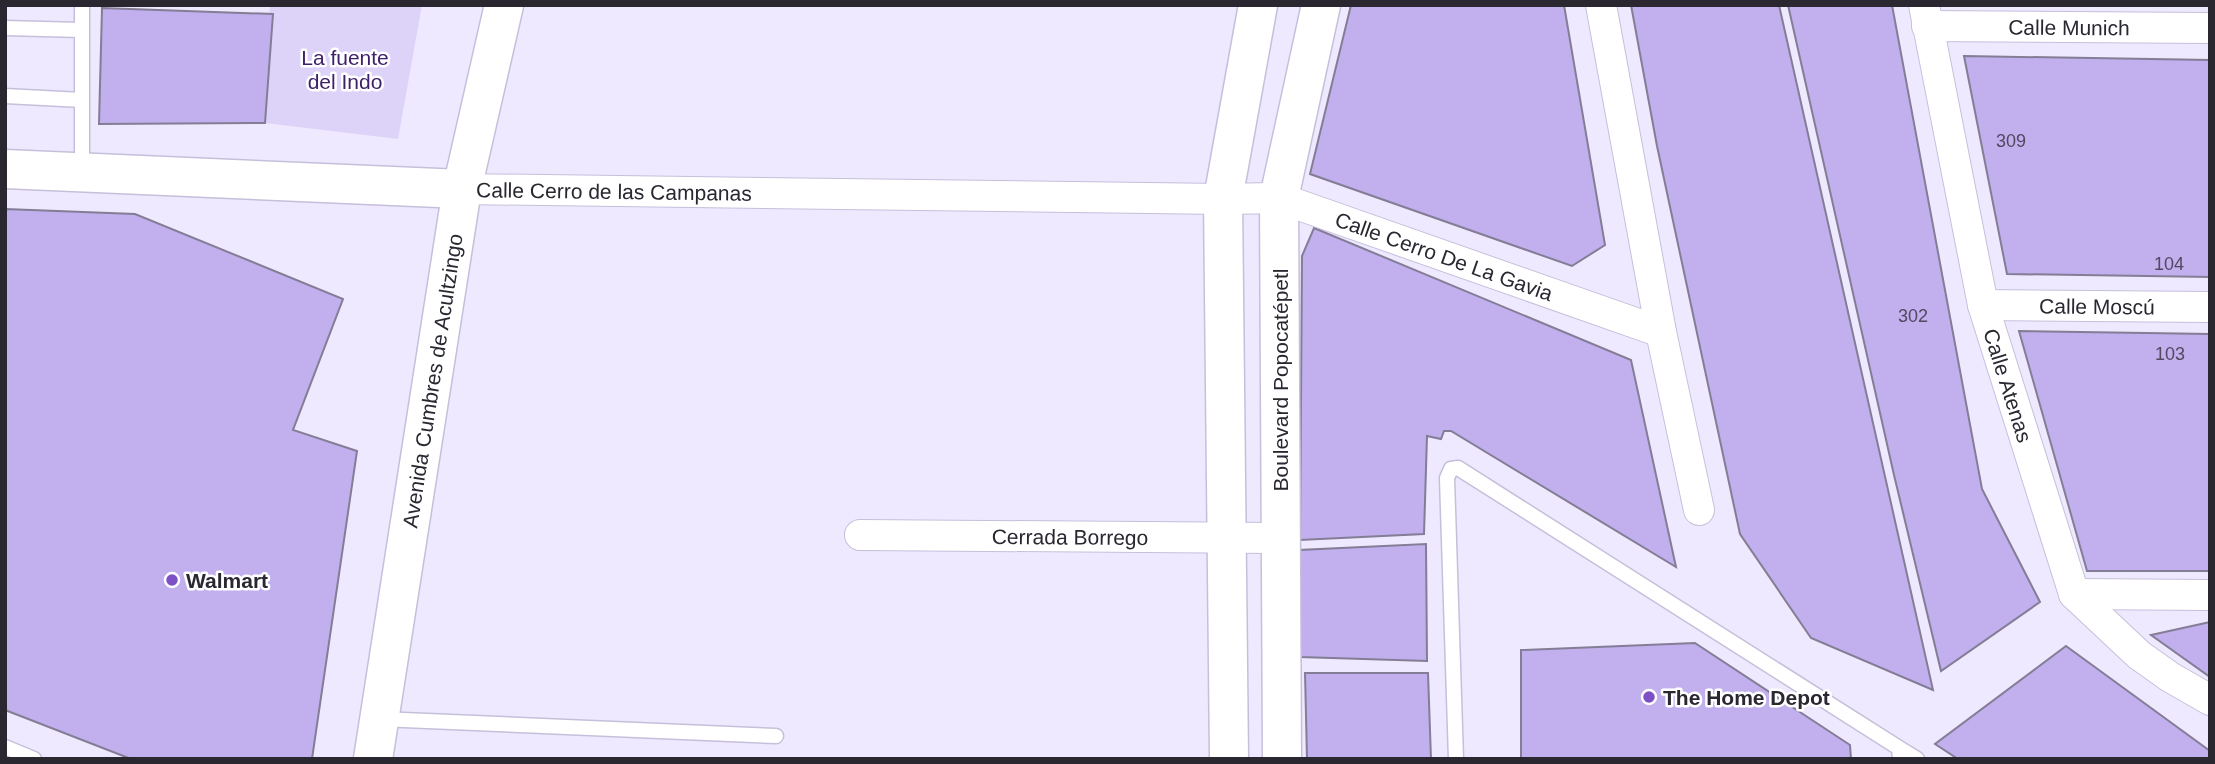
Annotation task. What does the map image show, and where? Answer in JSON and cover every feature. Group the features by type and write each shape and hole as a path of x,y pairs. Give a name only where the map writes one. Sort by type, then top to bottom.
{"street":[{"name":"Avenida Cumbres de Acultzingo","path":"373,759 462,189 503,5"},
{"path":"1229,759 1223,200 1258,5"},
{"name":"Boulevard Popocatépetl","path":"1282,759 1279,198 1321,5"},
{"path":"1601,5 1661,332 1699,510"},
{"name":"Calle Munich","path":"1926,16 2210,28"},
{"name":"Calle Atenas","path":"1926,16 1983,305 2074,594 2139,655 2210,700"},
{"name":"Calle Cerro de las Campanas","path":"5,169 462,189 1223,200"},
{"name":"Calle Cerro De La Gavia","path":"1223,200 1279,198 1661,332"},
{"name":"Calle Moscú","path":"1983,305 2210,307"},
{"name":"Cerrada Borrego","path":"860,535 1280,538"},
{"path":"2074,594 2210,595"}],"lane":[{"path":"82,5 82,172"},
{"path":"5,28 81,30"},
{"path":"5,96 82,100"},
{"path":"1456,759 1447,478 1451,469 1458,468 1900,753 1917,759"},
{"path":"379,719 776,736"},
{"path":"5,747 34,759"}],"green space":[{"name":"La fuente del Indo","path":"270,5 422,5 398,139 265,123"}],"building":[{"path":"1351,5 1564,5 1605,245 1572,266 1310,174"},
{"path":"1631,5 1779,5 1933,690 1811,638 1740,534 1657,146"},
{"path":"1788,5 1892,5 1982,489 2040,602 1941,671 1894,475"},
{"path":"102,8 273,14 265,123 99,124"},
{"path":"1964,56 2210,60 2210,277 2007,274"},
{"name":"Walmart","path":"5,209 135,214 343,299 293,430 357,451 312,759 131,759 5,710"},
{"path":"1314,228 1631,360 1676,567 1451,431 1444,431 1441,439 1427,436 1424,534 1300,540 1302,256"},
{"path":"2019,331 2210,334 2210,571 2087,571"},
{"path":"1426,544 1427,661 1300,657 1299,550"},
{"path":"2210,622 2210,677 2151,635"},
{"name":"The Home Depot","path":"1695,643 1850,745 1851,759 1521,759 1521,650"},
{"path":"2066,646 2210,751 2210,759 1958,759 1935,744"},
{"path":"1305,673 1428,673 1431,759 1307,759"}],"place":[{"name":"Walmart","path":"172,580"},
{"name":"The Home Depot","path":"1649,697"}]}
